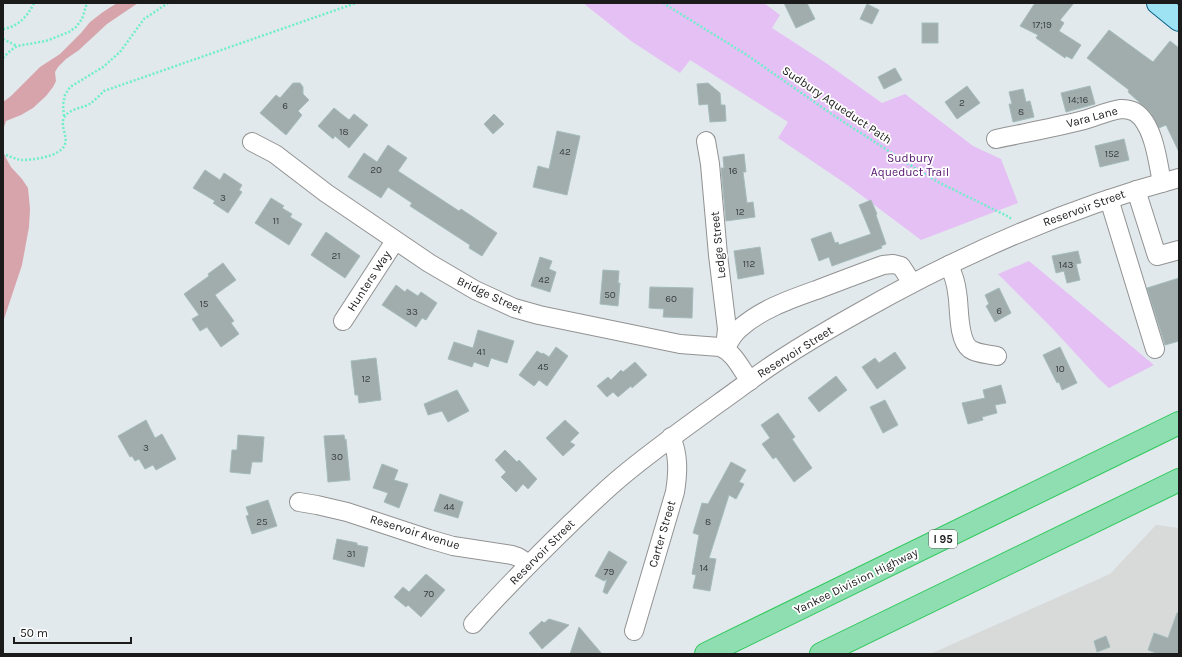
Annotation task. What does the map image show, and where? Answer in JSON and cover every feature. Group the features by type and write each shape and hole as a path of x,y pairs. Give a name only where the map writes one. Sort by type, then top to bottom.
{"highway":[{"name":"Yankee Division Highway","path":"706,654 1179,423"},
{"path":"821,654 1179,480"}],"main road":[{"path":"1158,3 1179,20"}],"street":[{"name":"Vara Lane","path":"996,139 1073,123 1115,110 1129,110 1142,118 1170,180"},
{"name":"Ledge Street","path":"706,141 710,164 726,328 725,349"},
{"name":"Bridge Street","path":"252,142 275,154 321,190 395,241 464,284 514,308 539,315 680,344 714,346 725,349"},
{"name":"Reservoir Street","path":"473,624 528,564 631,468 671,437 779,360 912,283 1021,231 1108,199 1170,180"},
{"path":"1136,190 1157,256 1179,250"},
{"path":"1108,199 1155,348"},
{"name":"Hunters Way","path":"343,321 395,241"},
{"path":"750,381 733,356 725,349 738,329 770,308 883,265 893,264 901,266 912,283"},
{"path":"949,265 957,290 963,340 969,348 974,351 997,356"},
{"name":"Carter Street","path":"634,631 677,482 677,452 671,437"},
{"name":"Reservoir Avenue","path":"299,502 347,512 447,544 512,555 528,564"}],"path":[{"path":"3,29 20,23 30,11 34,3"},
{"path":"3,58 17,46 46,41 69,32 76,27 82,19 87,3"},
{"path":"6,155 19,160 30,160 49,156 60,151 65,145 63,121 64,95 70,87 109,62 120,52 144,19 168,3"},
{"path":"64,116 90,104 104,91 356,3"},
{"name":"Sudbury Aqueduct Path","path":"663,3 748,55 833,115 918,170 938,182 1007,216 1016,223 1021,231"},
{"path":"3,39 17,46"}],"shaded area":[{"path":"117,3 138,3 107,24 79,50 66,59 55,72 56,81 46,96 33,108 6,121 3,137 3,102 40,67 60,54 90,22"},
{"path":"3,151 11,167 28,188 30,209 29,227 22,265 3,322"},
{"path":"1156,525 1179,528 1179,654 930,654 1110,574"}],"green space":[{"name":"Sudbury Aqueduct Trail","path":"583,3 764,3 780,15 772,28 826,63 882,103 905,94 973,146 1001,159 1018,203 921,240 849,186 778,138 788,122 690,60 680,73 631,41"},
{"path":"1029,261 1154,365 1109,388 998,274"}],"building":[{"path":"784,3 807,3 815,19 796,28"},
{"path":"1035,3 1074,3 1060,20 1064,23 1059,31 1081,45 1072,59 1066,56 1065,58 1036,38 1038,35 1020,26"},
{"path":"867,4 879,10 872,24 860,19"},
{"path":"922,23 938,23 938,43 922,43"},
{"path":"1109,30 1153,62 1170,41 1179,48 1179,152 1166,125 1159,128 1150,112 1128,92 1129,90 1087,58"},
{"path":"895,68 902,80 884,89 878,77"},
{"path":"293,83 300,83 303,87 303,94 309,100 298,111 302,115 286,135 260,113 276,95 280,98"},
{"path":"708,83 720,93 721,105 725,105 726,121 710,122 708,104 699,105 697,84"},
{"path":"967,86 980,103 957,119 945,102"},
{"path":"1090,86 1095,104 1066,112 1061,93"},
{"path":"1023,89 1026,102 1030,101 1034,117 1013,122 1009,104 1012,104 1009,92"},
{"path":"334,108 349,120 354,114 368,125 349,148 335,136 333,139 318,126"},
{"path":"494,114 504,124 493,134 484,124"},
{"path":"557,131 580,136 567,195 533,187 538,166 549,169"},
{"path":"1124,139 1129,160 1100,167 1095,146"},
{"path":"388,145 407,158 398,171 459,211 461,209 497,233 482,256 469,248 470,245 410,206 412,203 388,187 381,198 348,177 364,153 377,162"},
{"path":"744,154 746,172 743,172 747,203 753,202 755,217 726,221 721,168 724,168 723,157"},
{"path":"205,170 220,180 224,173 242,185 239,190 242,192 228,213 213,203 215,201 193,188"},
{"path":"271,198 284,206 282,208 292,214 290,217 302,224 289,245 255,223"},
{"path":"871,200 886,244 881,246 882,248 832,266 829,257 819,261 811,239 831,232 835,243 838,242 839,245 871,234 859,205"},
{"path":"326,232 360,256 345,278 311,255"},
{"path":"760,247 764,274 738,279 734,251"},
{"path":"1078,251 1081,263 1076,264 1080,280 1067,283 1064,271 1056,273 1052,256"},
{"path":"540,257 552,261 549,269 556,272 550,292 531,286"},
{"path":"223,263 236,280 215,295 234,321 231,323 239,334 221,347 207,327 200,331 192,319 199,315 184,294 209,276 208,274"},
{"path":"603,270 619,271 618,283 620,283 618,306 600,304"},
{"path":"1179,278 1179,341 1165,345 1147,288"},
{"path":"396,285 405,292 407,289 418,296 421,292 437,303 426,320 422,318 416,327 382,305"},
{"path":"650,287 693,288 692,318 663,317 664,309 649,308"},
{"path":"999,288 1011,313 995,322 986,306 989,304 985,295"},
{"path":"478,330 514,341 507,363 491,358 488,367 474,362 472,367 448,359 454,342 473,348"},
{"path":"556,347 568,356 547,386 539,380 534,386 519,375 537,351 549,357"},
{"path":"1060,347 1077,383 1062,390 1043,355"},
{"path":"895,352 906,368 877,389 862,367 875,358 879,363"},
{"path":"376,358 381,400 359,403 358,395 355,395 351,361"},
{"path":"635,362 647,375 632,388 631,386 618,397 613,392 607,397 597,386 608,377 611,380 621,370 623,372"},
{"path":"836,376 847,390 819,412 808,398"},
{"path":"1001,385 1006,403 995,405 997,413 982,417 983,420 968,424 962,403 985,398 983,390"},
{"path":"457,390 469,411 448,422 442,411 428,415 424,404"},
{"path":"885,400 898,425 883,433 870,407"},
{"path":"778,413 795,437 792,439 812,468 794,482 776,457 773,459 762,444 770,438 761,425"},
{"path":"146,420 155,438 162,434 176,459 156,470 153,465 145,469 139,459 135,461 132,456 130,457 118,436"},
{"path":"565,420 579,433 570,442 575,445 563,456 546,438"},
{"path":"238,435 264,437 262,462 252,462 250,474 230,472 232,450 237,450"},
{"path":"344,435 345,440 346,439 350,480 328,482 324,436"},
{"path":"505,450 517,462 519,460 537,479 528,489 523,484 516,492 501,477 506,472 495,460"},
{"path":"731,462 746,470 739,482 744,484 736,499 729,495 709,558 716,559 710,591 693,588 696,575 692,574 699,535 693,533 702,503 708,504"},
{"path":"382,464 398,470 394,480 408,484 399,508 384,502 388,493 373,488"},
{"path":"440,494 463,502 458,518 434,511"},
{"path":"268,500 277,526 252,534 246,516 249,515 246,507"},
{"path":"337,539 368,547 364,567 333,559"},
{"path":"609,551 627,562 607,594 603,592 607,579 604,581 595,576"},
{"path":"426,574 445,590 421,617 408,605 406,607 394,597 403,587 409,592"},
{"path":"1177,613 1179,613 1179,654 1158,654 1148,650 1154,633 1168,638"},
{"path":"549,619 569,625 542,649 529,633 542,621 544,623"},
{"path":"579,627 602,654 570,654"},
{"path":"1106,636 1110,647 1097,652 1094,641"}]}
